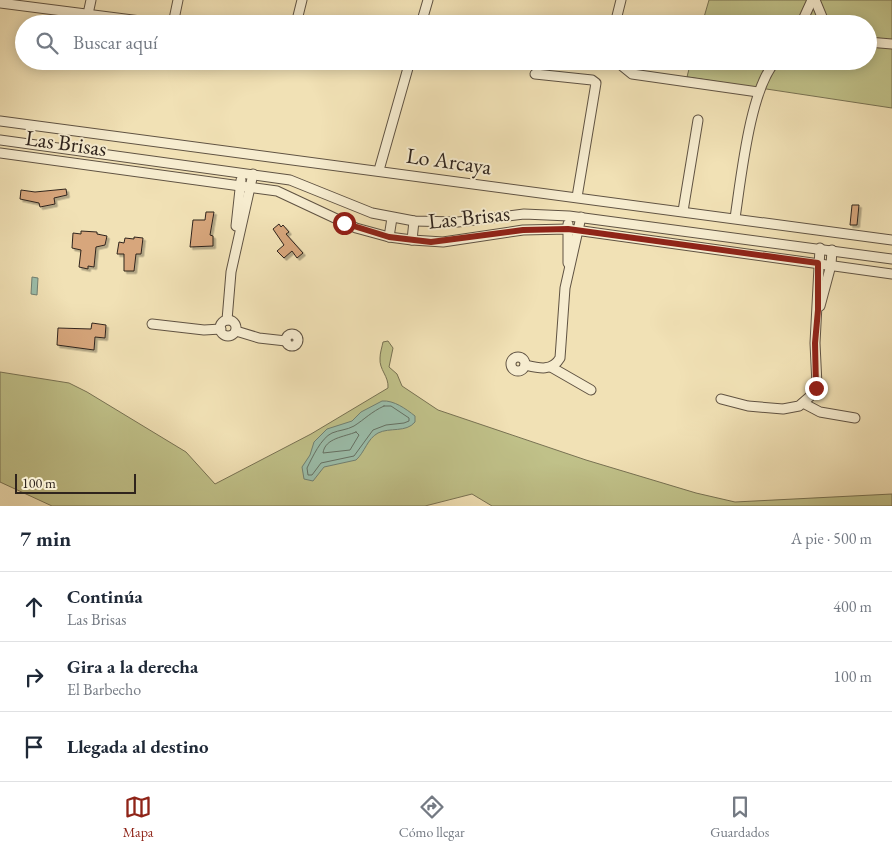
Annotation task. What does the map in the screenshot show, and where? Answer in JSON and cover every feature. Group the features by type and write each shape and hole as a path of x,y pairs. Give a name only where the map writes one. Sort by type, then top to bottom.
{"street":[{"path":"88,14 91,0"},
{"path":"175,15 178,0"},
{"path":"298,15 302,0"},
{"path":"424,15 428,0"},
{"path":"617,15 621,0"},
{"path":"806,15 814,0"},
{"path":"814,0 821,15"},
{"path":"0,3 44,4 96,15"},
{"path":"877,43 892,44"},
{"path":"379,170 407,70"},
{"path":"624,70 636,75 758,92"},
{"path":"735,218 758,92 769,70"},
{"path":"536,74 592,80 596,83 577,197"},
{"path":"683,211 698,120"},
{"name":"Lo Arcaya","path":"0,121 379,170 892,240"},
{"path":"0,153 1,140"},
{"name":"Las Brisas","path":"1,140 253,174 301,184 358,208 392,218 414,221 458,222 524,214 569,216 892,259"},
{"name":"Las Brisas","path":"0,153 251,186 284,193 344,223 389,237 443,242 523,230 568,229 892,274"},
{"path":"237,239 242,173"},
{"path":"227,320 228,290 237,239 253,174"},
{"path":"568,271 569,216"},
{"path":"525,365 541,369 550,367 558,362 562,353 562,310 568,271 581,217"},
{"path":"389,237 392,218"},
{"path":"412,240 414,221"},
{"path":"721,400 748,406 783,410 804,403 816,388 815,343 820,248"},
{"path":"818,310 831,265 832,250"},
{"path":"220,329 223,322 227,320"},
{"path":"227,320 235,324 236,331"},
{"path":"152,324 204,330 220,329 228,336 236,331 259,338 286,341"},
{"path":"550,367 591,390"},
{"path":"804,403 820,412 855,418"}],"green space":[{"path":"709,0 892,0 892,108 687,77 689,70 877,70 877,15 705,15"},
{"path":"388,341 393,348 389,367 397,374 402,386 438,410 586,460 696,493 735,502 892,494 892,506 492,506 472,494 425,506 52,506 0,482 0,372 69,383 87,392 186,452 215,484 311,434 388,388 380,358 383,342"}],"water":[{"path":"32,277 38,278 37,295 31,294"},
{"path":"382,401 395,403 404,408 415,416 415,422 407,428 378,433 371,439 356,460 324,467 313,481 304,479 302,467 310,455 314,442 327,429 352,421 361,412"}],"building":[{"path":"66,189 67,195 54,198 55,204 40,207 39,203 20,199 21,190 35,192"},
{"path":"852,205 859,205 857,225 850,225"},
{"path":"206,212 214,212 210,235 213,236 213,246 190,247 193,220 205,220"},
{"path":"279,224 281,227 283,225 289,232 286,234 303,253 297,258 292,251 284,258 277,251 284,245 273,229"},
{"path":"81,231 97,232 97,234 107,236 105,245 96,247 94,267 88,266 88,269 79,267 81,250 72,248 73,233 81,234"},
{"path":"134,237 143,238 141,254 136,254 134,271 124,271 124,254 117,254 119,242 124,243 125,238 134,239"},
{"path":"92,323 106,325 105,338 95,337 94,350 57,345 58,328 91,329"}],"route":[{"path":"344,223 389,237 431,242 443,242 541,228 568,229 665,244 818,263 818,310 815,343 816,388"}]}
